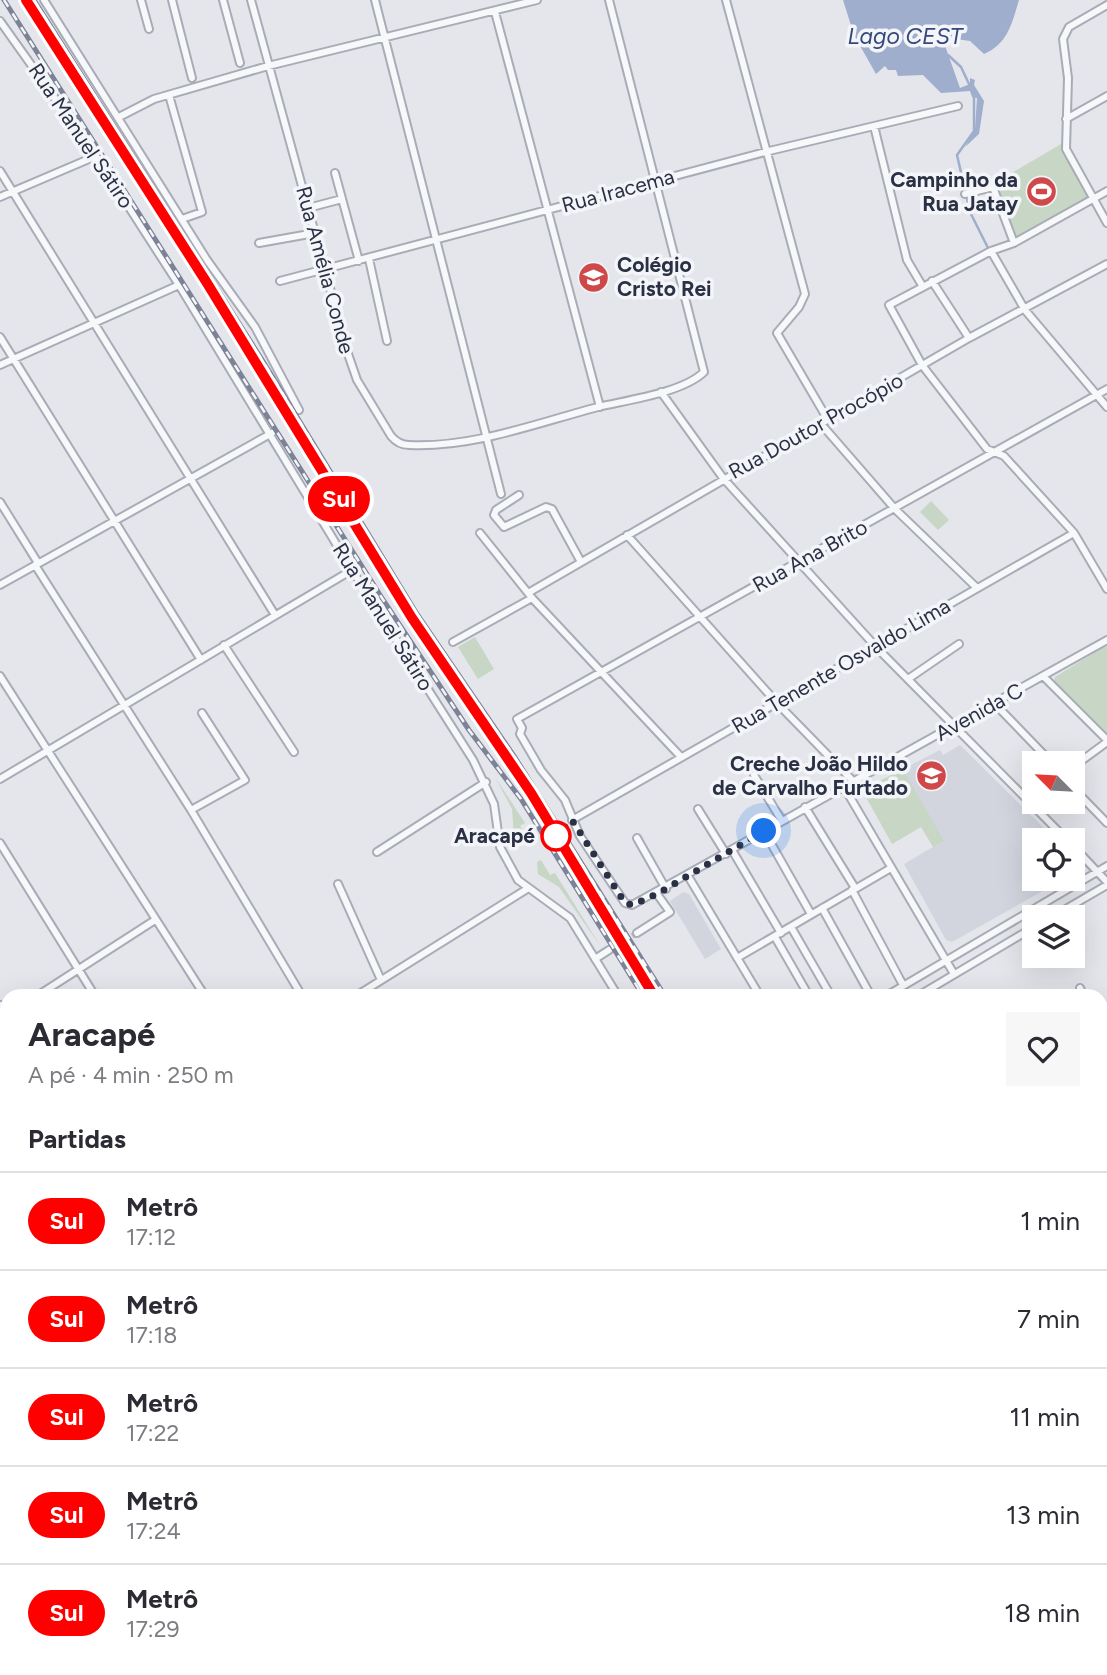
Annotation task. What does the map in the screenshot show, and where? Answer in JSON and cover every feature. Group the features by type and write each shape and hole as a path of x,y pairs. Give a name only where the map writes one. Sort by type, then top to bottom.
{"street":[{"path":"44,0 207,260 260,335 299,410"},
{"path":"141,0 149,29"},
{"path":"172,0 192,78"},
{"path":"223,0 240,63"},
{"name":"Rua Amélia Conde","path":"251,0 357,380 394,440 406,445 438,444 487,437"},
{"path":"375,0 501,494"},
{"path":"119,117 169,94 268,66 537,0"},
{"path":"487,437 661,392 704,372 609,0"},
{"path":"726,0 805,294 799,307 777,333 825,422 895,509 977,588"},
{"path":"1107,5 1076,22 1064,34 1068,78 1066,149 1107,223"},
{"path":"495,12 600,407"},
{"name":"Rua Manuel Sátiro","path":"0,21 96,156 179,285 272,433 352,570 486,782 494,804 500,847 518,880 527,889 566,913 614,989"},
{"path":"169,94 202,212 182,219"},
{"path":"1066,119 1107,96"},
{"name":"Rua Iracema","path":"280,281 326,271 765,152 958,106"},
{"path":"874,126 907,260 923,286"},
{"path":"0,197 96,156"},
{"path":"0,171 275,615"},
{"path":"335,173 359,261"},
{"path":"965,194 993,187 1014,243"},
{"path":"1107,191 1014,243 991,251 889,304 922,365 987,449 1004,456 1074,533 1107,589"},
{"path":"308,208 342,199"},
{"path":"259,243 315,233"},
{"path":"991,251 1025,310 1107,407"},
{"path":"369,259 387,341"},
{"name":"Rua Doutor Procópio","path":"453,642 723,478 969,338 1107,264"},
{"path":"932,281 969,338"},
{"path":"0,365 179,285"},
{"path":"0,337 201,660"},
{"name":"Rua Ana Brito","path":"572,820 565,800 541,770 520,734 520,723 517,719 1107,389"},
{"path":"661,392 723,478 877,648 1022,795"},
{"path":"0,585 272,433"},
{"path":"519,495 496,510 494,515 499,524 504,527 546,507 552,509 581,562"},
{"path":"0,502 191,810 298,989"},
{"path":"480,533 530,595 681,757"},
{"name":"Rua Tenente Osvaldo Lima","path":"572,820 1074,533"},
{"path":"627,536 777,703 853,782"},
{"path":"0,779 352,570"},
{"name":"Avenida C","path":"572,820 580,836 629,905 657,894 805,807 955,727 1107,640"},
{"path":"908,679 959,644"},
{"path":"224,645 294,752"},
{"path":"0,676 200,989"},
{"path":"1043,676 1107,741 1085,758"},
{"path":"995,704 1040,751"},
{"path":"191,810 245,780 202,713"},
{"path":"754,775 782,821"},
{"path":"377,852 486,782"},
{"path":"844,787 954,974"},
{"path":"1085,800 1107,823"},
{"path":"805,807 854,889 900,989"},
{"path":"698,808 729,853 778,935 805,989"},
{"path":"1041,814 1055,828"},
{"path":"764,831 811,914"},
{"path":"637,838 666,889"},
{"path":"0,844 91,989"},
{"path":"1073,905 1107,884 1085,858"},
{"path":"902,989 1107,866"},
{"path":"737,958 891,868"},
{"path":"688,876 756,989"},
{"path":"338,884 381,980"},
{"path":"367,989 527,889"},
{"path":"637,933 670,912 657,894"},
{"path":"1059,894 1066,905"},
{"path":"822,908 867,989"},
{"path":"48,989 155,920"},
{"path":"791,927 827,989"},
{"path":"929,989 1022,934"},
{"path":"595,959 609,950"}],"shaded area":[{"path":"960,745 1022,806 1022,814 1030,814 1044,828 1022,828 1022,891 1043,891 952,942 946,940 904,864 943,841 903,769 940,750 943,755"},
{"path":"683,892 689,894 721,949 705,959 670,901"}],"green space":[{"name":"Campinho da Rua Jatay","path":"1061,144 1090,199 1015,240 993,184"},
{"path":"931,501 949,520 938,530 920,512"},
{"path":"475,637 494,669 478,679 458,647"},
{"path":"1105,646 1107,734 1054,682 1055,677"},
{"path":"903,769 944,841 933,847 921,827 892,844 862,790"},
{"path":"495,777 525,823 520,826 527,838 523,840 514,836 512,809"},
{"path":"541,860 550,875 555,873 601,947 559,887 538,874 537,862"}],"water":[{"name":"Lago CEST","path":"843,0 1019,0 1004,39 984,54 970,41 942,37 960,88 970,84 970,78 975,80 974,85 984,101 979,134 965,147 975,129 977,98 972,97 970,91 941,93 923,75 898,76 896,70 888,70 885,66 876,74 854,35"}],"waterway":[{"path":"948,55 961,67 970,86"},
{"path":"974,95 974,131 957,155 970,212 988,248"},
{"path":"997,256 1011,280"}],"tunnel":[{"path":"609,950 637,933"}],"railway":[{"path":"4,0 382,598 469,730 521,799 639,989"},
{"path":"34,0 266,366 417,614 516,759 661,989"}],"metro line":[{"name":"Sul","path":"26,0 156,208 207,283 412,618 531,793 650,989"}],"place":[{"name":"Campinho da Rua Jatay","path":"1041,192"},
{"name":"Colégio Cristo Rei","path":"594,277"},
{"name":"Creche João Hildo de Carvalho Furtado","path":"931,776"},
{"name":"Aracapé","path":"556,836"}],"route":[{"path":"556,836 572,820 625,903 632,905 657,894 764,831"}]}
